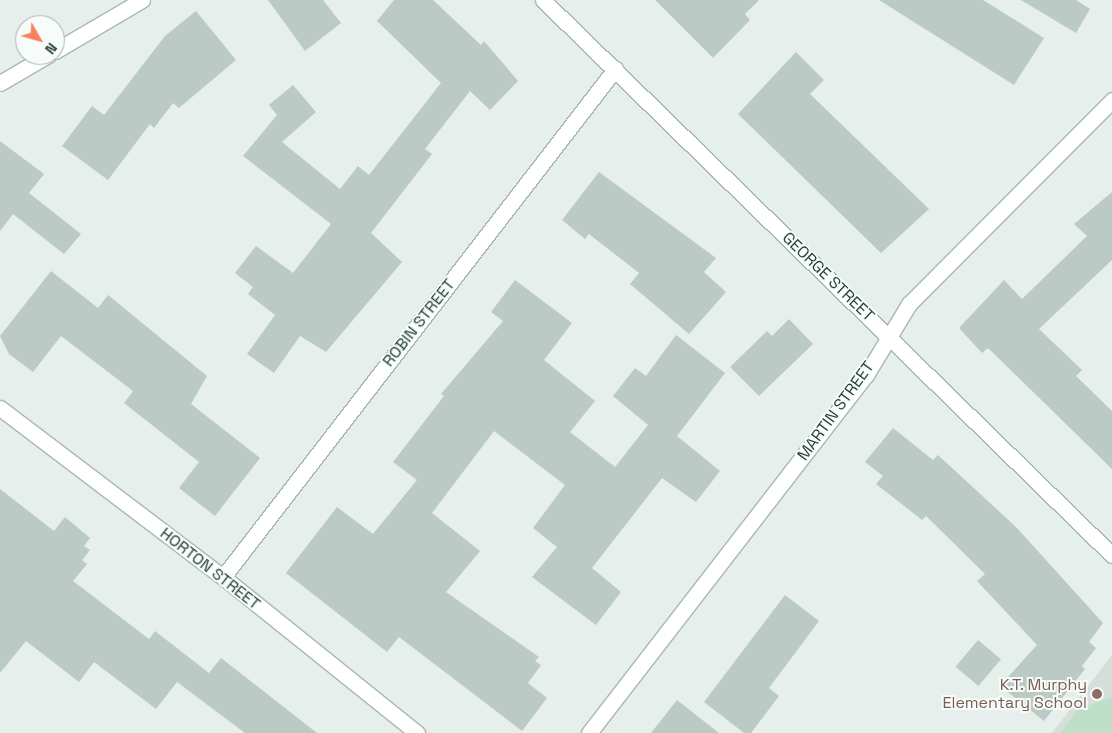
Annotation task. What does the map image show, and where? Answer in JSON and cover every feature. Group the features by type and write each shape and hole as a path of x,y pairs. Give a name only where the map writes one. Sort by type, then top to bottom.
{"street":[{"path":"65,45 142,0"},
{"name":"GEORGE STREET","path":"543,0 1112,555"},
{"path":"0,83 31,65"},
{"name":"ROBIN STREET","path":"223,577 615,69"},
{"name":"MARTIN STREET","path":"590,733 866,375 886,335 909,304 1110,108"},
{"name":"HORTON STREET","path":"0,408 223,577 417,733"}],"shaded area":[{"name":"K.T. Murphy Elementary School","path":"1112,655 1112,733 1052,733"}],"green space":[{"path":"1112,697 1112,733 1060,733 1078,710"}],"building":[{"path":"268,0 323,0 341,23 305,51"},
{"path":"394,0 433,0 481,45 484,41 518,81 490,110 470,91 425,149 432,154 371,233 402,262 326,352 300,336 274,373 247,354 275,315 248,294 253,287 235,273 256,246 293,273 331,224 243,156 277,115 269,105 293,85 316,112 282,142 340,189 358,166 369,175 441,83 377,21"},
{"path":"655,0 759,0 745,14 750,20 713,58"},
{"path":"879,0 983,0 1044,38 1014,85"},
{"path":"1021,0 1076,0 1090,9 1076,33"},
{"path":"196,11 236,60 179,108 173,103 154,128 150,124 108,180 62,146 92,106 104,115 165,36"},
{"path":"796,52 824,80 810,94 929,209 881,253 738,114"},
{"path":"0,141 44,174 29,193 81,234 64,254 13,214 0,231"},
{"path":"599,172 716,258 704,272 726,292 689,334 630,284 639,273 589,234 585,239 562,220"},
{"path":"1112,192 1112,260 1039,329 1082,370 1076,376 1112,411 1112,469 988,348 982,353 959,328 1004,280 1022,299 1087,236 1074,224"},
{"path":"51,271 98,308 108,295 207,376 191,404 260,458 215,516 179,488 199,462 124,403 133,391 61,336 33,372 9,354 0,336"},
{"path":"515,280 572,323 544,360 595,401 570,432 615,467 648,425 613,396 635,368 646,376 676,335 725,373 677,436 720,471 696,502 662,478 592,568 621,592 596,625 532,577 557,547 533,528 565,485 494,431 432,513 480,551 446,592 539,657 535,661 541,665 528,683 547,698 522,731 399,637 387,652 286,573 337,507 373,534 417,480 393,462 444,396 441,394 503,321 491,312"},
{"path":"789,319 813,344 759,396 730,367 767,331 772,336"},
{"path":"893,428 933,460 938,455 1015,526 1103,623 1089,642 1096,648 1082,666 1085,669 1044,721 1000,686 1037,645 977,581 985,574 926,516 922,520 876,484 883,476 865,462"},
{"path":"0,489 54,531 65,517 90,538 84,546 90,550 82,560 87,564 73,581 149,639 155,631 209,673 221,658 317,733 245,733 177,682 156,709 94,662 79,682 26,641 0,673"},
{"path":"785,595 819,621 769,688 779,696 751,733 744,733 704,702"},
{"path":"978,640 1001,659 978,686 956,667"},
{"path":"677,700 719,733 651,733"}],"place":[{"name":"K.T. Murphy Elementary School","path":"1097,694"}]}
